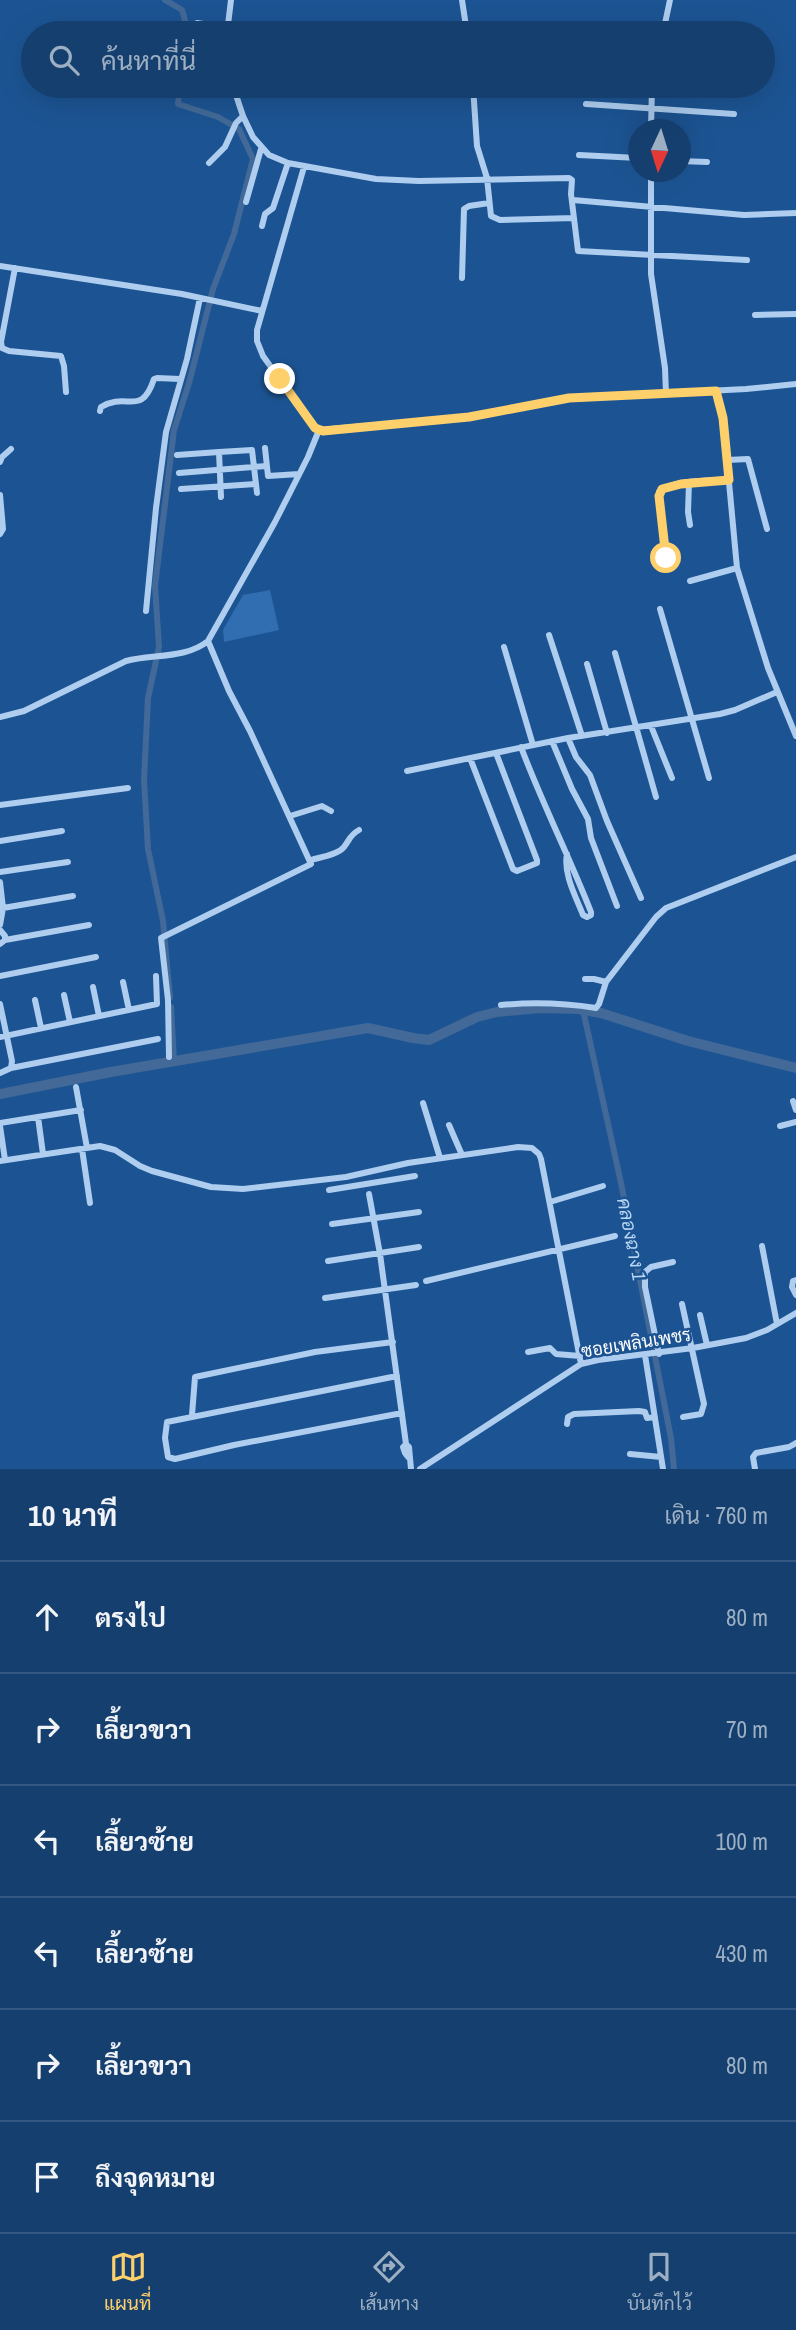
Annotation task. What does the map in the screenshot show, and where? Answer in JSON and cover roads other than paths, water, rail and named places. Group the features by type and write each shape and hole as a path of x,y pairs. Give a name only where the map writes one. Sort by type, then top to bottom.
{"street":[{"path":"229,21 231,0"},
{"path":"462,0 465,21"},
{"path":"666,21 670,0"},
{"path":"237,98 243,116 261,149 288,163 376,179 419,181 569,178 572,180 578,251 747,260"},
{"path":"474,98 477,146 487,178 491,216 500,220 575,218"},
{"path":"651,98 651,119"},
{"path":"586,104 734,114"},
{"path":"209,163 225,147 243,116"},
{"path":"246,202 261,149"},
{"path":"579,155 628,157"},
{"path":"691,161 707,162"},
{"path":"262,226 265,214 273,208 288,163"},
{"path":"304,167 257,330 258,348 319,430 469,417 569,398 796,384"},
{"path":"651,182 652,284 665,368 666,394"},
{"path":"573,200 744,215 796,213"},
{"path":"462,278 464,209 489,203"},
{"path":"0,266 202,298 262,311"},
{"path":"15,268 2,348 61,356 66,392"},
{"path":"146,611 166,432 202,298"},
{"path":"755,315 796,314"},
{"path":"100,411 101,407 108,403 142,400 148,395 154,379 180,379"},
{"path":"716,391 723,418 738,571 777,692 796,736"},
{"path":"0,717 24,711 126,661 193,650 208,641 299,474 319,430"},
{"path":"265,448 267,473 271,476 299,474"},
{"path":"0,462 11,449"},
{"path":"177,455 252,450 257,493"},
{"path":"219,452 221,496"},
{"path":"727,460 748,459 767,529"},
{"path":"178,473 266,466"},
{"path":"666,558 659,492 689,483 729,480"},
{"path":"689,483 690,525"},
{"path":"181,489 256,484"},
{"path":"0,495 3,529 0,534"},
{"path":"690,581 738,571"},
{"path":"660,609 709,778"},
{"path":"549,635 582,736"},
{"path":"169,1057 166,937 311,864 208,641"},
{"path":"505,647 533,745"},
{"path":"615,653 656,797"},
{"path":"587,664 607,733"},
{"path":"407,771 568,738 637,729 730,711 777,692"},
{"path":"651,726 672,778"},
{"path":"568,738 576,757 590,775 641,898"},
{"path":"552,741 588,819 591,838 617,906"},
{"path":"521,747 545,810 567,854 591,915 583,915 567,873 567,854"},
{"path":"470,758 502,843 513,869 517,871 537,863 537,860 496,753"},
{"path":"0,805 128,788"},
{"path":"290,816 322,806 331,811"},
{"path":"311,860 339,851 351,834 359,830"},
{"path":"0,841 62,831"},
{"path":"501,1006 550,1003 596,1008 606,982 661,911 796,857"},
{"path":"0,872 68,862"},
{"path":"0,882 3,908 0,927 5,936 2,942"},
{"path":"3,908 73,896"},
{"path":"2,942 89,925"},
{"path":"0,976 96,957"},
{"path":"4,1036 157,1004 156,976"},
{"path":"585,979 606,982"},
{"path":"123,982 129,1010"},
{"path":"93,987 99,1016"},
{"path":"64,995 70,1022"},
{"path":"35,1000 41,1028"},
{"path":"0,1007 4,1036 12,1061 11,1068"},
{"path":"0,1073 11,1068 159,1039"},
{"path":"76,1087 81,1110 90,1203"},
{"path":"793,1101 796,1110"},
{"path":"423,1103 440,1158"},
{"path":"81,1110 0,1124 3,1160 108,1147 140,1166 211,1187 243,1189 365,1174 440,1158 518,1147 532,1148 541,1160 581,1364"},
{"path":"38,1117 43,1154"},
{"path":"780,1126 796,1122"},
{"path":"449,1125 462,1155"},
{"path":"365,1174 367,1184"},
{"path":"329,1190 415,1176"},
{"path":"550,1202 603,1186"},
{"path":"369,1194 411,1469"},
{"path":"332,1224 419,1212"},
{"path":"426,1281 615,1236"},
{"path":"762,1246 777,1324"},
{"path":"328,1261 419,1247"},
{"path":"663,1469 655,1417 654,1354 645,1272 650,1267 673,1262"},
{"path":"796,1280 792,1283 796,1295"},
{"path":"325,1298 416,1284"},
{"path":"682,1304 704,1409 699,1415 683,1417"},
{"name":"ซอยเพลินเพชร","path":"421,1469 581,1364 693,1348 758,1334 796,1313"},
{"path":"700,1315 707,1345"},
{"path":"192,1415 195,1377 315,1352 393,1342"},
{"path":"528,1352 550,1348 556,1354 580,1356"},
{"path":"397,1376 167,1422 166,1450 170,1459 402,1413"},
{"path":"566,1424 568,1417 574,1414 639,1411 646,1413 647,1418 655,1417"},
{"path":"755,1469 753,1457 756,1453 789,1447 796,1443"},
{"path":"629,1454 661,1457"}],"waterway":[{"path":"165,0 182,10 185,21"},
{"path":"170,997 163,921 148,849 144,780 148,698 159,647 155,586 174,430 213,289 234,234 253,159 239,129 218,117 178,104 179,98"},
{"path":"171,1007 174,1061"},
{"path":"0,1094 368,1028 429,1040 477,1017 497,1012 540,1008 578,1009 601,1013 688,1041 796,1068"},
{"name":"คลองฉาง 1","path":"583,1010 621,1183 671,1438 674,1469"}]}
